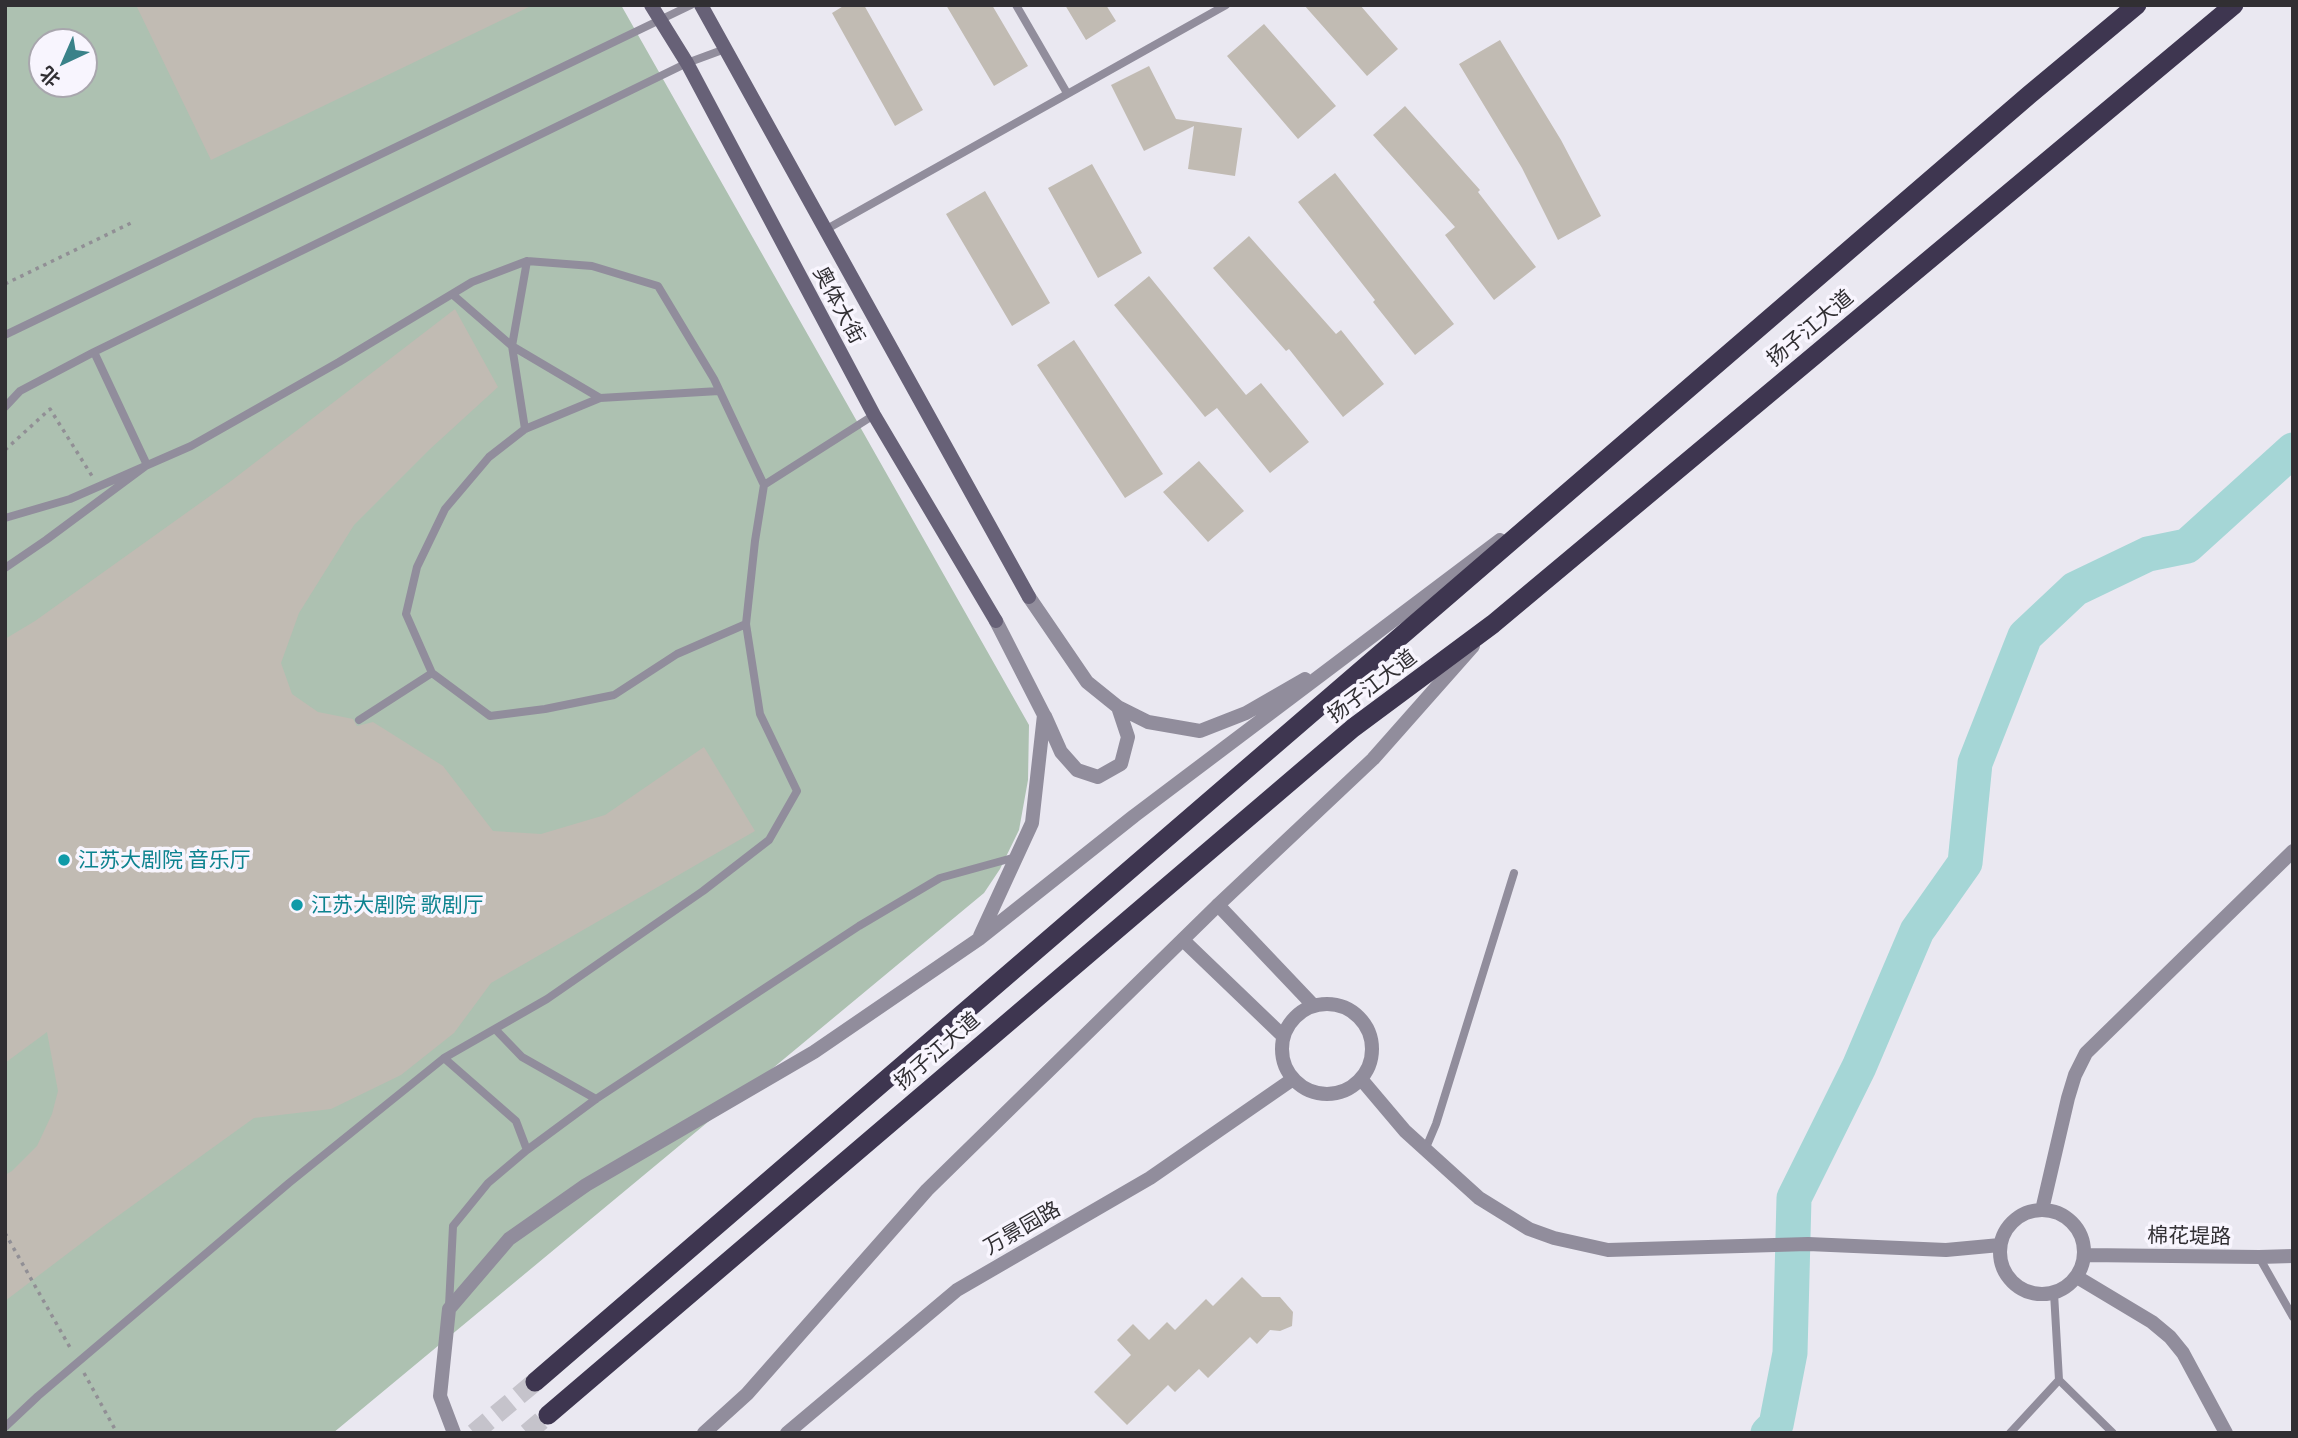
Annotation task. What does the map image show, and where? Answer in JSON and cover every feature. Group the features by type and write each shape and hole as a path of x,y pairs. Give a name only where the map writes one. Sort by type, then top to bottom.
{"highway":[{"name":"扬子江大道","path":"536,1382 2137,5"},
{"name":"扬子江大道","path":"548,1415 1353,728 1493,624 2234,5"}],"main road":[{"name":"奥体大街","path":"651,5 687,64 874,415 996,621"},
{"name":"奥体大街","path":"701,5 1029,597"}],"street":[{"path":"454,1433 440,1396 449,1309 509,1239 586,1185 814,1052 979,939 1134,816 1620,447"},
{"path":"1029,597 1087,682 1118,707 1148,722 1200,731 1247,713 1361,646"},
{"path":"996,621 1061,752 1077,770 1098,777 1121,764 1128,737 1118,707"},
{"path":"704,1433 747,1394 927,1190 1218,905 1373,760 1493,624"},
{"path":"979,939 1032,823 1044,715"},
{"path":"2042,1210 2068,1098 2086,1053 2293,851"},
{"path":"1218,905 1313,1006"},
{"path":"1184,941 1283,1036"},
{"path":"1327,1003 1342,1006 1355,1013 1365,1024 1371,1038 1369,1067 1361,1079 1349,1089 1335,1094 1319,1094 1305,1089 1293,1079 1281,1052 1283,1036 1289,1023 1300,1012 1313,1006 1327,1003"},
{"name":"万景园路","path":"787,1433 957,1290 1150,1178 1293,1079"},
{"path":"1361,1079 1425,1150 1479,1198 1528,1229 1554,1238 1608,1250 1808,1244 1946,1250 2000,1245"},
{"path":"2042,1210 2056,1212 2078,1229 2085,1255 2077,1277 2067,1287 2054,1293 2033,1293 2014,1284 2002,1266 2000,1245 2010,1224 2030,1211 2042,1210"},
{"name":"棉花堤路","path":"2085,1255 2259,1258 2293,1256"},
{"path":"2077,1277 2152,1322 2170,1338 2183,1353 2226,1433"}],"lane":[{"path":"5,335 691,5"},
{"path":"1016,5 1067,93"},
{"path":"825,230 1226,5"},
{"path":"5,407 20,391 94,352 687,64 725,49"},
{"path":"525,429 512,346 527,261"},
{"path":"5,518 70,499 203,439 472,282 527,261 592,266 658,286 719,391 764,485 746,624 760,714 797,791 769,840 703,891 547,999 444,1058 289,1183 37,1396 5,1427"},
{"path":"453,294 512,346 600,398"},
{"path":"94,352 147,465"},
{"path":"719,391 600,398 525,429 489,457 445,509 417,567 406,614 432,673 490,716 545,709 614,695 677,654 746,624"},
{"path":"764,485 874,415"},
{"path":"5,568 147,465"},
{"path":"359,720 432,673"},
{"path":"449,1309 453,1226 488,1183 527,1150 596,1100 859,926 940,878 1016,858"},
{"path":"1425,1150 1436,1124 1514,873"},
{"path":"495,1029 522,1057 596,1100"},
{"path":"444,1058 516,1121 527,1150"},
{"path":"2259,1258 2293,1317"},
{"path":"2054,1293 2059,1380 2113,1433"},
{"path":"2010,1433 2059,1380"}],"path":[{"path":"5,284 131,223"},
{"path":"5,450 50,409 99,487"},
{"path":"5,1233 117,1433"}],"green space":[{"path":"5,5 621,5 1029,725 1028,780 1019,830 1000,869 984,893 333,1433 5,1433"}],"building":[{"path":"136,5 533,5 211,160"},
{"path":"845,5 864,5 923,110 895,126 832,13"},
{"path":"946,5 992,5 1028,66 994,86"},
{"path":"1065,5 1106,5 1116,21 1086,40"},
{"path":"1304,5 1360,5 1398,49 1367,76"},
{"path":"1264,24 1336,106 1298,139 1227,56"},
{"path":"1500,40 1561,140 1601,216 1558,240 1522,168 1459,64"},
{"path":"1149,66 1176,119 1242,128 1235,176 1188,169 1194,126 1144,151 1111,85"},
{"path":"1405,106 1480,190 1478,192 1536,267 1494,300 1445,235 1455,227 1373,135"},
{"path":"1092,164 1142,253 1098,278 1048,188"},
{"path":"1335,173 1454,324 1415,355 1298,202"},
{"path":"985,191 1050,303 1012,326 946,214"},
{"path":"1249,236 1336,334 1341,330 1384,384 1343,417 1289,349 1286,351 1213,268"},
{"path":"1149,276 1246,395 1261,383 1309,442 1270,473 1217,408 1205,417 1114,305"},
{"path":"455,309 498,387 429,450 354,525 299,613 281,663 292,694 318,712 353,719 357,726 373,722 443,766 493,831 541,834 605,815 704,747 755,831 491,983 454,1033 401,1075 331,1109 254,1118 5,1301 5,1175 37,1146 52,1114 58,1091 47,1032 5,1063 5,639 35,621 231,481"},
{"path":"1074,340 1163,474 1125,498 1037,365"},
{"path":"1199,461 1244,511 1208,542 1163,492"},
{"path":"1242,1277 1262,1297 1280,1297 1293,1312 1292,1326 1280,1331 1270,1330 1257,1344 1250,1337 1208,1378 1199,1369 1175,1392 1168,1385 1127,1425 1094,1392 1131,1355 1117,1340 1133,1324 1149,1340 1167,1322 1175,1330 1206,1299 1213,1306"}],"waterway":[{"path":"1768,1433 1776,1425 1790,1353 1794,1198 1859,1067 1917,931 1965,863 1975,763 2025,636 2075,589 2148,554 2187,546 2293,450"}],"tunnel":[{"path":"474,1433 535,1382"},
{"path":"527,1433 548,1415"}],"place":[{"name":"江苏大剧院 音乐厅","path":"64,860"},
{"name":"江苏大剧院 歌剧厅","path":"297,905"}]}
